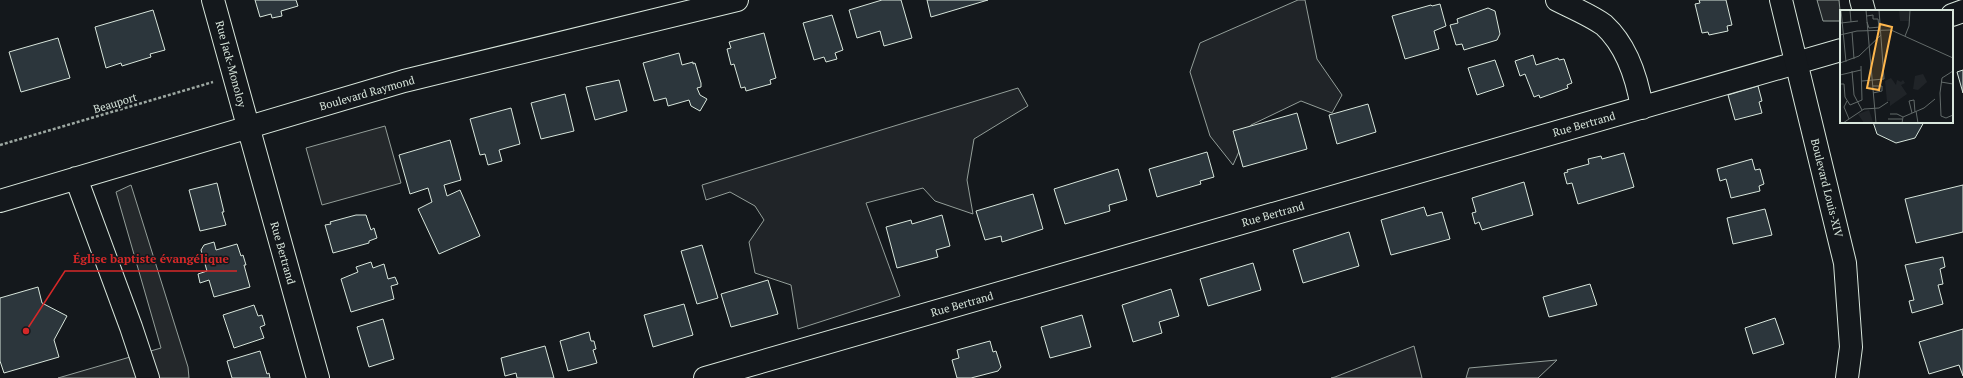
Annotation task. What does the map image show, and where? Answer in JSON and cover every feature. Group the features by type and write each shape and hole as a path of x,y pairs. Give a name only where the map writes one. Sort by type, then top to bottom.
{"street":[{"name":"Rue Jack-Monoloy","path":"213,0 248,128"},
{"name":"Boulevard Raymond","path":"0,201 404,81 737,0"},
{"path":"1557,0 1603,25 1622,47 1637,80 1642,108"},
{"name":"Boulevard Louis-XIV","path":"1781,0 1845,263 1851,347 1847,378"},
{"path":"1861,0 1864,10"},
{"path":"1953,15 1963,11"},
{"name":"Rue Bertrand","path":"705,378 1840,50"},
{"name":"Rue Bertrand","path":"248,128 318,378"},
{"path":"76,178 131,327 148,378"}],"path":[{"name":"Beauport","path":"0,145 234,76"}],"shaded area":[{"path":"1298,0 1305,0 1317,59 1342,95 1332,113 1301,101 1251,125 1233,165 1210,136 1190,72 1200,43"},
{"path":"1817,0 1839,0 1840,21 1823,21"},
{"path":"1018,88 1028,106 974,139 967,180 973,214 935,201 923,188 866,203 900,296 798,329 791,285 755,273 749,242 764,220 755,206 730,192 706,200 702,185"},
{"path":"385,126 401,183 322,205 306,148"},
{"path":"131,185 188,367 189,378 58,378 161,348 116,192"},
{"path":"1414,346 1422,378 1331,378 1335,377"},
{"path":"1557,360 1538,378 1466,378 1469,368"}],"building":[{"path":"255,0 296,0 298,6 281,11 282,16 272,18 271,14 260,17"},
{"path":"882,0 901,0 912,38 884,46 880,31 857,38 849,10"},
{"path":"927,0 988,0 931,17"},
{"path":"1699,0 1726,0 1732,25 1727,26 1728,31 1709,35 1708,32 1702,33 1695,4 1700,3"},
{"path":"1440,4 1446,26 1434,31 1439,49 1405,59 1392,16 1431,5"},
{"path":"1488,8 1495,11 1500,34 1497,40 1464,50 1462,44 1456,45 1450,25 1458,23 1457,19"},
{"path":"153,10 165,50 150,54 151,57 122,66 121,63 106,68 95,27"},
{"path":"832,15 843,50 835,53 837,59 826,62 824,57 814,60 803,23"},
{"path":"764,33 776,78 770,80 771,84 746,91 745,87 741,88 734,64 731,65 727,49 731,48 729,42"},
{"path":"58,38 70,78 21,92 9,52"},
{"path":"679,53 682,65 693,62 693,64 695,63 701,83 701,87 697,88 700,95 707,99 700,111 691,106 689,100 668,106 666,98 654,101 643,63"},
{"path":"1533,55 1536,65 1558,58 1559,60 1564,59 1572,83 1567,85 1568,88 1540,98 1539,95 1534,97 1525,74 1520,76 1515,61"},
{"path":"1495,60 1504,86 1477,95 1468,68"},
{"path":"1963,70 1963,93 1957,72"},
{"path":"619,80 627,111 595,120 586,87"},
{"path":"1758,86 1762,101 1759,102 1762,113 1735,120 1728,95"},
{"path":"565,94 574,131 541,139 531,103"},
{"path":"1368,104 1376,132 1337,144 1329,115"},
{"path":"511,108 520,144 499,150 502,161 488,165 485,154 480,155 470,119"},
{"path":"1297,113 1307,149 1243,167 1233,131"},
{"path":"1873,123 1923,123 1915,138 1896,143 1877,134"},
{"path":"450,140 461,180 444,185 447,196 460,190 480,236 439,254 418,209 432,202 428,188 410,194 399,155"},
{"path":"1207,152 1214,177 1200,181 1201,184 1157,197 1149,169"},
{"path":"1624,153 1634,187 1578,204 1572,183 1567,184 1564,173 1568,172 1567,170 1589,164 1588,159 1601,156 1602,159"},
{"path":"1752,159 1755,170 1760,169 1764,184 1759,186 1760,191 1731,198 1726,179 1720,181 1717,169"},
{"path":"1118,169 1127,200 1109,205 1110,211 1065,224 1054,189"},
{"path":"1524,182 1533,215 1482,230 1479,222 1475,224 1472,213 1476,212 1472,198"},
{"path":"217,183 226,225 200,231 189,190"},
{"path":"1963,185 1963,232 1916,243 1905,199"},
{"path":"1033,194 1043,229 1002,242 1001,236 985,240 976,211"},
{"path":"1424,207 1427,216 1442,212 1450,239 1391,255 1381,220"},
{"path":"1765,209 1772,235 1733,244 1727,218"},
{"path":"356,215 366,215 371,230 374,228 377,238 369,241 369,243 333,253 325,225 331,224 330,222"},
{"path":"942,215 950,246 936,250 938,257 897,268 886,227 911,220 912,224"},
{"path":"1349,232 1359,266 1303,283 1293,250"},
{"path":"214,242 216,250 237,244 241,256 243,255 250,287 214,297 209,280 200,283 198,274 207,271 201,250 204,245"},
{"path":"702,245 718,298 697,304 681,251"},
{"path":"1943,257 1945,267 1940,269 1943,284 1938,285 1943,304 1912,313 1909,301 1914,300 1905,265"},
{"path":"371,262 373,268 384,264 388,279 395,277 398,284 391,286 394,299 351,312 341,279 358,272 356,267"},
{"path":"1253,263 1261,290 1208,306 1200,279"},
{"path":"768,280 778,314 731,327 721,294"},
{"path":"1590,284 1597,305 1549,317 1543,297"},
{"path":"38,287 42,303 67,316 54,340 59,357 4,373 0,361 0,298"},
{"path":"1171,289 1179,316 1159,322 1162,333 1133,342 1122,305"},
{"path":"684,304 693,335 653,347 644,315"},
{"path":"254,305 258,316 262,315 265,325 260,327 264,338 234,348 223,315"},
{"path":"1082,315 1091,347 1050,358 1041,327"},
{"path":"1775,318 1784,344 1753,354 1745,328"},
{"path":"383,319 394,359 369,367 357,327"},
{"path":"1963,329 1963,376 1959,365 1929,374 1919,342"},
{"path":"589,332 591,341 594,341 596,349 593,350 597,363 568,371 560,341"},
{"path":"990,341 993,352 996,351 1001,367 998,371 971,378 957,378 952,360 959,358 957,350"},
{"path":"545,346 554,378 517,378 516,373 505,376 501,358"},
{"path":"260,351 267,374 269,373 270,378 232,378 227,361"}],"place":[{"name":"Église baptiste évangélique","path":"26,331"}]}
